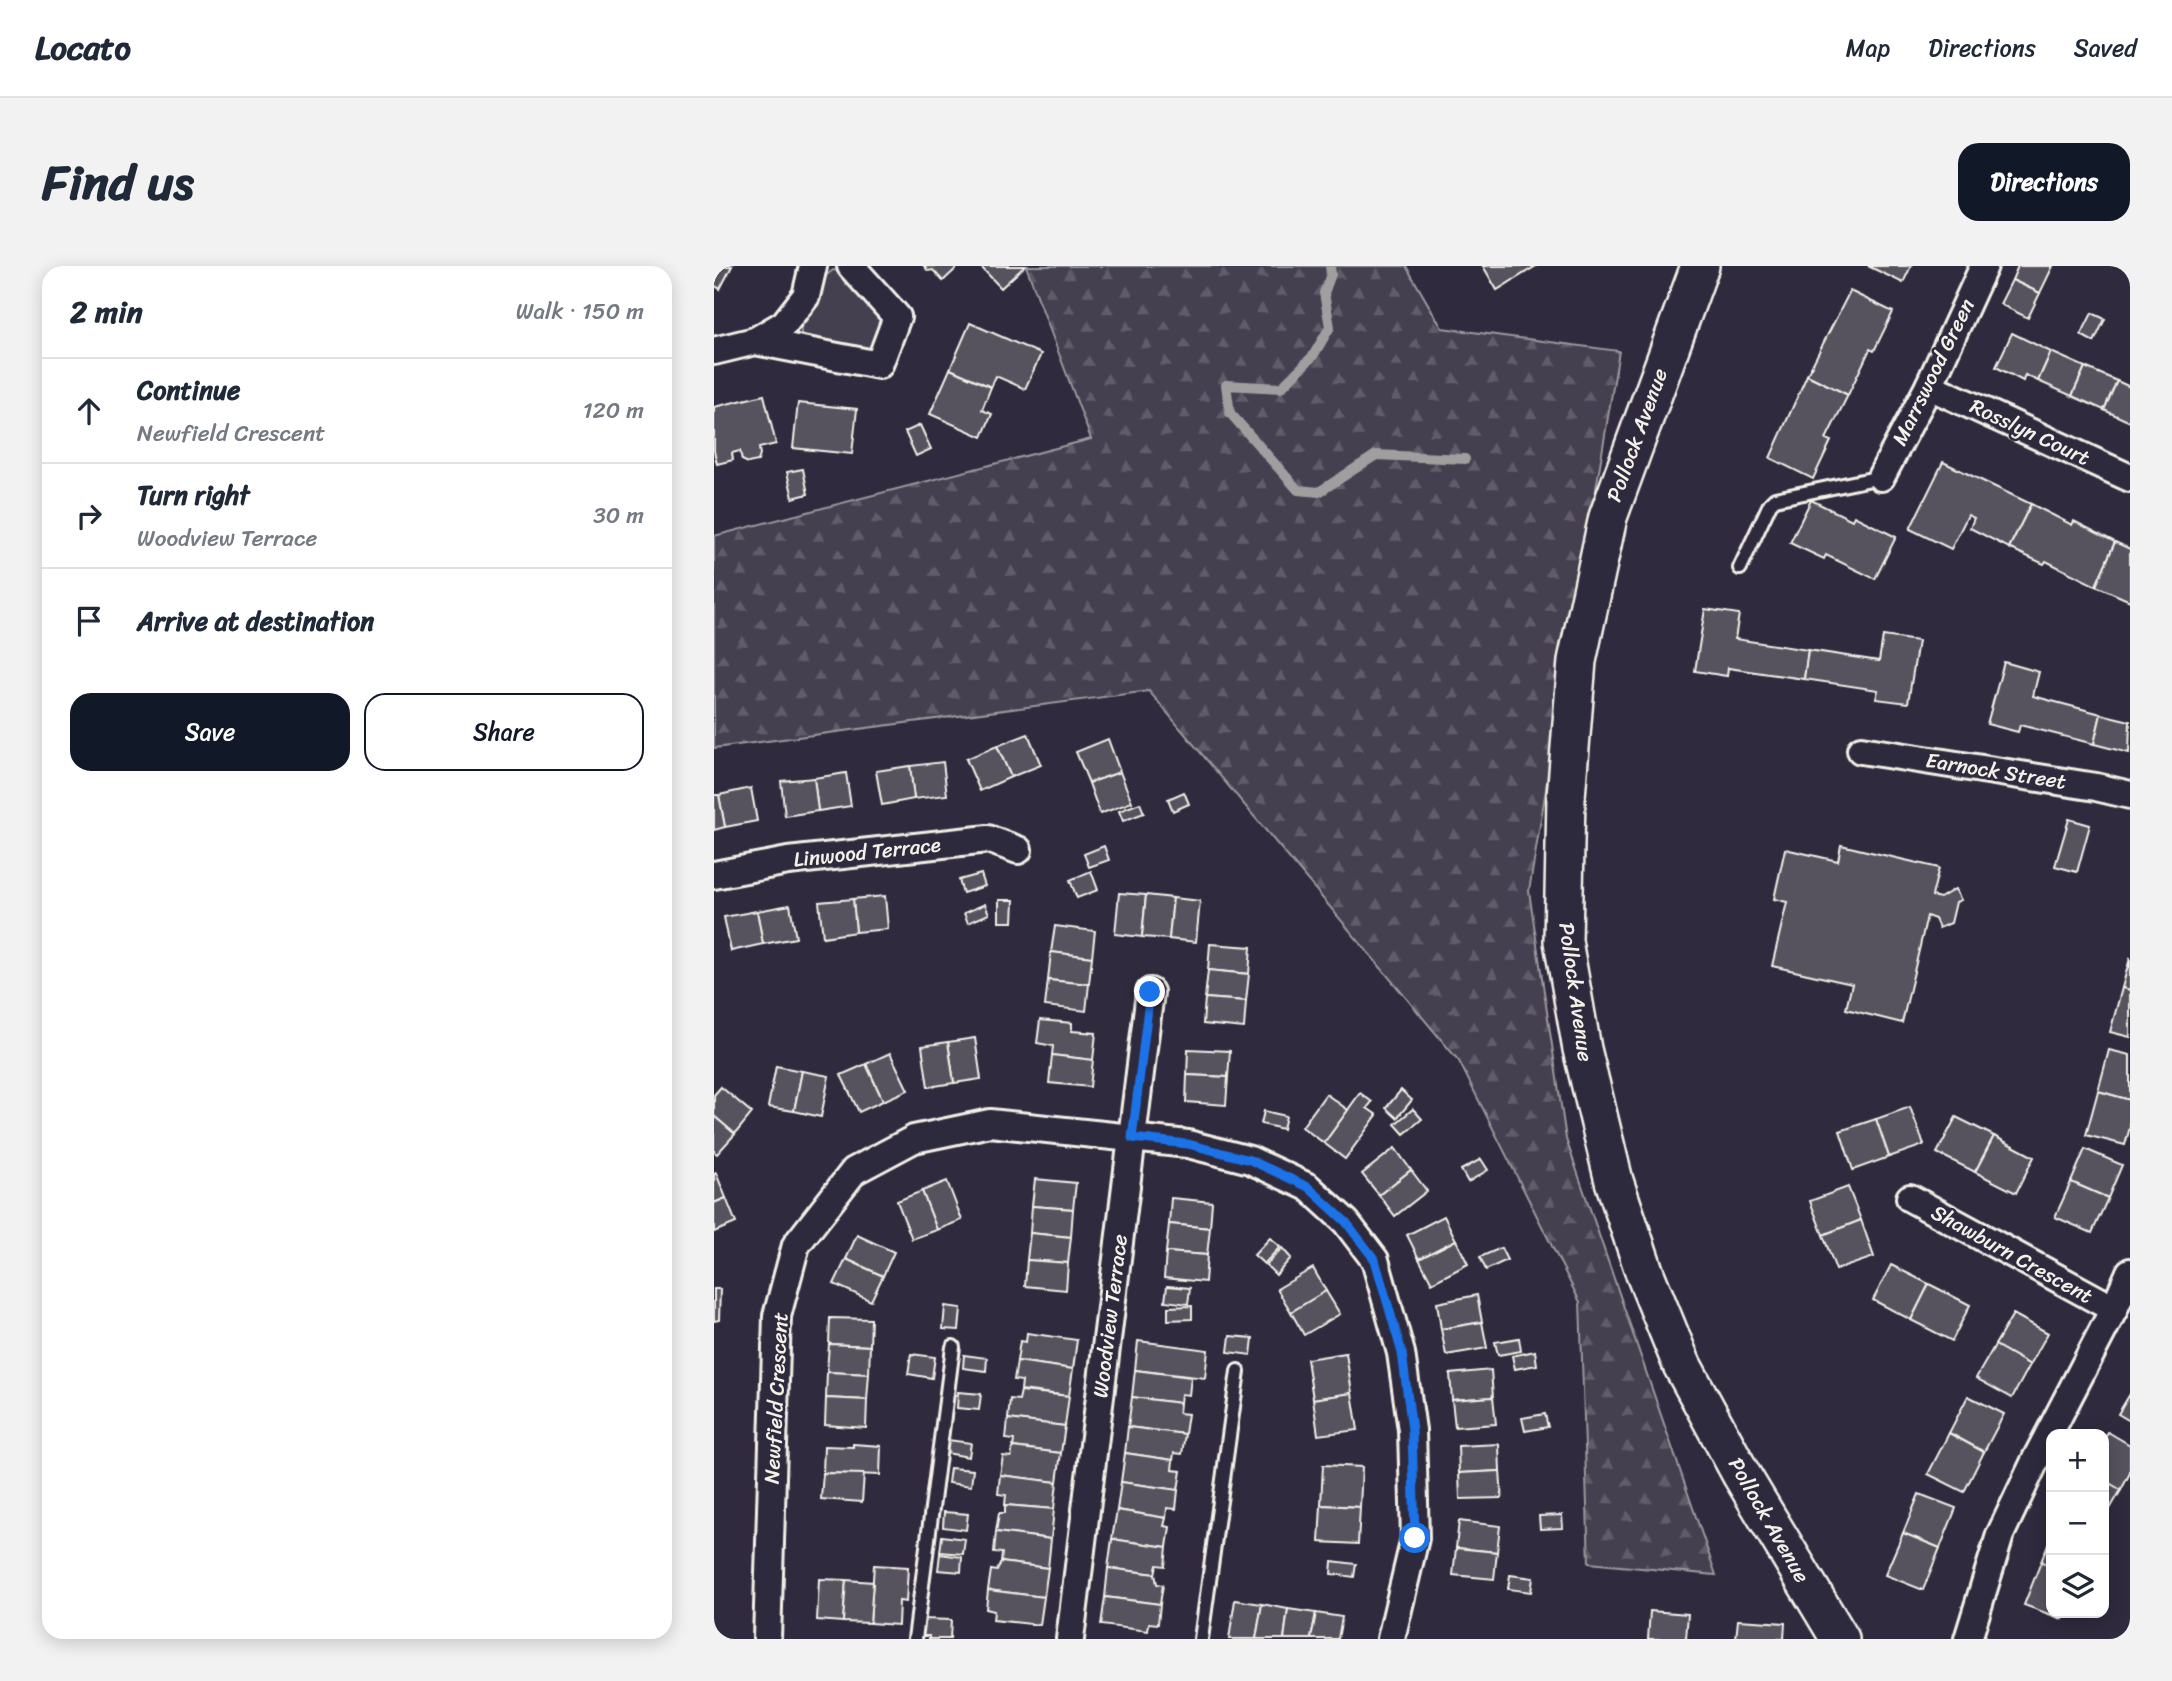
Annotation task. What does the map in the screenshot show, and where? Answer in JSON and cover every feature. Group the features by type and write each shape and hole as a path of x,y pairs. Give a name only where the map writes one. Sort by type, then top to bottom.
{"street":[{"path":"714,351 755,341 784,324 806,296 813,266"},
{"path":"755,341 879,365 897,317 851,266"},
{"name":"Pollock Avenue","path":"1700,266 1608,517 1577,661 1566,797 1563,941 1585,1062 1614,1181 1645,1275 1682,1365 1748,1485 1840,1639"},
{"name":"Marrswood Green","path":"1881,477 1929,386 1984,266"},
{"name":"Rosslyn Court","path":"1929,386 2130,478"},
{"name":"Earnock Street","path":"1861,750 2096,787 2130,795"},
{"name":"Linwood Terrace","path":"714,875 788,861 988,839 1018,850"},
{"name":"Woodview Terrace","path":"1070,1639 1150,992"},
{"name":"Newfield Crescent","path":"767,1639 777,1316 796,1245 854,1171 914,1139 990,1123 1188,1144 1250,1160 1308,1187 1346,1222 1375,1260 1402,1353 1412,1430 1415,1538 1391,1639"},
{"name":"Shawburn Crescent","path":"1910,1198 2114,1309"},
{"path":"1968,1639 2000,1535 2130,1272"}],"lane":[{"path":"1740,568 1770,504 1775,499 1881,477"},
{"path":"915,1639 953,1348"},
{"path":"1200,1639 1238,1371"}],"green space":[{"path":"1026,266 1406,266 1442,328 1619,351 1529,891 1566,1139 1716,1575 1589,1563 1580,1302 1459,1061 1149,691 714,748 714,536 1091,439"},
{"path":"833,270 838,271 885,320 871,355 802,338 800,326 817,301 823,278"}],"building":[{"path":"714,266 732,266 720,289 714,285"},
{"path":"924,266 959,266 943,281 933,270 928,271"},
{"path":"980,266 1025,266 1001,288"},
{"path":"1483,266 1536,266 1497,290"},
{"path":"1868,266 1911,266 1903,283"},
{"path":"2018,266 2053,266 2040,293 2012,280"},
{"path":"2012,280 2040,293 2028,318 2000,304"},
{"path":"1850,291 1893,312 1874,351 1870,349 1848,395 1807,375"},
{"path":"2092,313 2105,319 2094,342 2081,335"},
{"path":"970,323 1041,354 1025,389 996,376 991,387 950,369"},
{"path":"2012,333 2051,352 2038,381 2025,375 2023,381 1996,367"},
{"path":"2051,352 2085,367 2072,396 2038,381"},
{"path":"2085,367 2117,381 2104,410 2072,396"},
{"path":"950,369 991,387 982,410 992,414 982,437 930,414"},
{"path":"1807,375 1848,395 1826,439 1831,441 1813,479 1770,458"},
{"path":"2117,381 2130,387 2130,422 2104,410"},
{"path":"764,395 776,444 759,448 758,461 748,463 742,460 740,451 732,453 733,460 717,464 714,451 714,407"},
{"path":"798,403 857,409 852,454 793,448"},
{"path":"920,425 931,449 916,456 905,432"},
{"path":"1943,462 2031,504 2009,548 1970,528 1974,518 1968,515 1951,549 1910,529"},
{"path":"803,469 808,494 793,498 787,472"},
{"path":"1811,500 1852,520 1854,516 1896,537 1875,579 1826,555 1824,559 1790,543"},
{"path":"2031,504 2072,525 2074,521 2115,542 2096,586 2046,561 2044,564 2009,548"},
{"path":"2115,542 2130,549 2130,601 2096,586"},
{"path":"1705,609 1739,614 1735,639 1808,650 1804,679 1728,668 1727,676 1695,671"},
{"path":"1883,636 1918,641 1908,703 1876,699 1878,690 1804,679 1808,650 1879,661"},
{"path":"2004,662 2039,672 2033,696 2101,714 2094,744 2020,725 2018,732 1987,724"},
{"path":"2101,714 2130,721 2129,753 2094,744"},
{"path":"1028,734 1041,765 1011,777 997,746"},
{"path":"1108,739 1120,772 1089,783 1076,752"},
{"path":"997,746 1011,777 980,791 966,759"},
{"path":"943,762 947,795 914,799 910,766"},
{"path":"910,766 914,799 882,805 876,771"},
{"path":"1120,772 1132,802 1100,814 1089,783"},
{"path":"846,773 851,806 818,811 814,778"},
{"path":"814,778 818,811 785,816 781,781"},
{"path":"751,788 757,821 725,827 719,795"},
{"path":"1184,792 1189,804 1173,811 1168,799"},
{"path":"714,795 719,795 725,827 714,830"},
{"path":"1140,803 1144,813 1123,821 1119,811"},
{"path":"2069,819 2090,825 2077,872 2055,866"},
{"path":"1841,845 1939,868 1932,896 1940,898 1955,889 1961,900 1956,902 1951,923 1939,928 1935,919 1927,916 1902,1023 1846,1009 1852,984 1772,966 1787,902 1774,899 1785,849 1838,861"},
{"path":"1104,846 1109,860 1089,867 1084,854"},
{"path":"1091,871 1098,890 1077,898 1070,880"},
{"path":"981,874 985,886 963,893 959,880"},
{"path":"1119,893 1146,895 1142,937 1115,934"},
{"path":"1146,895 1173,898 1169,939 1142,937"},
{"path":"885,896 888,929 856,932 853,899"},
{"path":"1173,898 1200,901 1196,942 1169,939"},
{"path":"853,899 856,932 823,937 819,902"},
{"path":"999,900 1014,900 1013,922 999,922"},
{"path":"985,904 989,914 968,923 964,913"},
{"path":"790,905 796,938 763,944 757,911"},
{"path":"757,911 763,944 731,951 724,917"},
{"path":"1055,926 1095,931 1092,957 1051,952"},
{"path":"1210,944 1251,947 1249,974 1208,970"},
{"path":"1051,952 1092,957 1089,984 1048,980"},
{"path":"2130,958 2130,990 2122,988"},
{"path":"1208,970 1249,974 1246,1001 1205,998"},
{"path":"1048,980 1089,984 1086,1011 1045,1006"},
{"path":"2122,988 2130,990 2130,1037 2110,1032"},
{"path":"1205,998 1246,1001 1244,1028 1203,1024"},
{"path":"1040,1020 1072,1023 1072,1031 1096,1033 1093,1060 1052,1055 1053,1046 1037,1043"},
{"path":"975,1038 981,1079 954,1083 948,1042"},
{"path":"948,1042 954,1083 928,1087 922,1046"},
{"path":"1188,1049 1230,1051 1228,1077 1187,1075"},
{"path":"2109,1050 2130,1055 2130,1100 2098,1091"},
{"path":"890,1053 908,1090 883,1101 866,1064"},
{"path":"1052,1055 1093,1060 1090,1087 1049,1083"},
{"path":"866,1064 883,1101 859,1112 841,1075"},
{"path":"776,1066 802,1071 794,1111 768,1107"},
{"path":"802,1071 829,1076 821,1117 794,1111"},
{"path":"1187,1075 1228,1077 1226,1105 1186,1102"},
{"path":"721,1087 752,1113 735,1134 714,1116 714,1095"},
{"path":"1401,1090 1412,1100 1397,1118 1386,1108"},
{"path":"2098,1091 2130,1100 2130,1127 2125,1145 2086,1135"},
{"path":"1360,1093 1372,1102 1367,1108 1377,1115 1345,1159 1324,1143"},
{"path":"1326,1094 1348,1110 1324,1143 1302,1127"},
{"path":"1910,1107 1924,1145 1889,1157 1876,1119"},
{"path":"1413,1109 1422,1119 1404,1134 1395,1124"},
{"path":"1264,1111 1286,1116 1283,1129 1261,1124"},
{"path":"714,1116 735,1134 717,1154 714,1152"},
{"path":"1956,1117 1994,1136 1975,1172 1937,1153"},
{"path":"1876,1119 1889,1157 1853,1170 1840,1131"},
{"path":"1994,1136 2034,1157 2016,1193 1975,1172"},
{"path":"1395,1148 1411,1170 1379,1195 1362,1174"},
{"path":"2085,1149 2122,1165 2108,1198 2071,1182"},
{"path":"1481,1159 1488,1170 1468,1182 1461,1170"},
{"path":"1411,1170 1427,1191 1395,1216 1379,1195"},
{"path":"716,1173 726,1198 714,1203 714,1174"},
{"path":"1035,1179 1076,1183 1073,1209 1032,1206"},
{"path":"947,1181 962,1220 937,1230 922,1191"},
{"path":"2071,1182 2108,1198 2092,1233 2055,1217"},
{"path":"1848,1187 1861,1220 1823,1235 1810,1201"},
{"path":"922,1191 937,1230 912,1239 897,1201"},
{"path":"726,1198 736,1223 714,1232 714,1203"},
{"path":"1171,1198 1212,1202 1210,1228 1169,1224"},
{"path":"1032,1206 1073,1209 1071,1237 1030,1233"},
{"path":"1444,1216 1456,1240 1419,1259 1407,1235"},
{"path":"1861,1220 1874,1257 1836,1270 1823,1235"},
{"path":"1169,1224 1210,1228 1207,1255 1166,1252"},
{"path":"1030,1233 1071,1237 1068,1263 1027,1260"},
{"path":"857,1235 894,1252 883,1276 846,1259"},
{"path":"1270,1238 1280,1247 1264,1264 1254,1255"},
{"path":"1456,1240 1468,1264 1432,1283 1419,1259"},
{"path":"1282,1248 1291,1258 1276,1275 1266,1265"},
{"path":"1501,1248 1507,1260 1486,1270 1480,1257"},
{"path":"1166,1252 1207,1255 1205,1282 1164,1278"},
{"path":"846,1259 883,1276 871,1301 834,1284"},
{"path":"1027,1260 1068,1263 1066,1290 1025,1286"},
{"path":"1891,1265 1929,1284 1911,1320 1873,1300"},
{"path":"1313,1268 1326,1291 1291,1312 1277,1289"},
{"path":"1929,1284 1970,1305 1952,1341 1911,1320"},
{"path":"1167,1286 1190,1288 1188,1304 1165,1301"},
{"path":"714,1289 720,1289 719,1320 714,1321"},
{"path":"1326,1291 1340,1314 1304,1335 1291,1312"},
{"path":"1477,1295 1482,1322 1441,1329 1437,1303"},
{"path":"945,1306 961,1308 959,1330 943,1329"},
{"path":"1192,1306 1192,1319 1168,1320 1168,1307"},
{"path":"2013,1314 2048,1333 2030,1365 1995,1345"},
{"path":"830,1318 871,1319 870,1346 829,1344"},
{"path":"1482,1322 1487,1348 1446,1355 1441,1329"},
{"path":"1027,1333 1077,1340 1073,1369 1017,1361 1020,1341 1026,1342"},
{"path":"1230,1336 1253,1338 1251,1355 1228,1352"},
{"path":"1519,1338 1521,1351 1498,1355 1495,1342"},
{"path":"1138,1341 1208,1350 1205,1378 1135,1370"},
{"path":"829,1344 870,1346 869,1374 827,1372"},
{"path":"1995,1345 2030,1365 2012,1398 1976,1378"},
{"path":"1535,1351 1537,1365 1515,1369 1512,1356"},
{"path":"1346,1353 1352,1393 1313,1399 1307,1359"},
{"path":"911,1354 935,1357 932,1378 908,1374"},
{"path":"964,1355 987,1358 986,1371 963,1368"},
{"path":"1017,1361 1073,1369 1069,1396 1021,1390 1022,1381 1014,1380"},
{"path":"1135,1370 1191,1377 1189,1395 1181,1394 1180,1403 1132,1397"},
{"path":"1491,1370 1493,1397 1452,1400 1450,1374"},
{"path":"827,1372 869,1374 867,1400 826,1398"},
{"path":"1021,1391 1069,1396 1065,1426 1008,1419 1010,1399 1019,1400"},
{"path":"958,1392 981,1394 979,1410 957,1408"},
{"path":"1352,1393 1358,1430 1318,1435 1313,1399"},
{"path":"2130,1394 2130,1421 2118,1414"},
{"path":"1968,1396 2004,1414 1984,1452 1949,1433"},
{"path":"1132,1397 1180,1403 1179,1413 1188,1414 1185,1434 1128,1427"},
{"path":"1493,1397 1496,1424 1455,1427 1452,1400"},
{"path":"826,1398 867,1400 866,1428 825,1425"},
{"path":"1545,1414 1548,1427 1525,1431 1522,1418"},
{"path":"1008,1419 1065,1426 1061,1453 1013,1447 1014,1440 1006,1439"},
{"path":"1128,1427 1185,1434 1182,1454 1174,1453 1173,1460 1125,1453"},
{"path":"1949,1433 1984,1452 1964,1492 1928,1474"},
{"path":"2109,1433 2130,1445 2130,1473 2121,1490 2109,1483"},
{"path":"948,1440 971,1443 969,1457 946,1453"},
{"path":"853,1444 881,1446 880,1475 823,1473 824,1446 853,1447"},
{"path":"1499,1444 1500,1471 1459,1473 1458,1446"},
{"path":"1013,1447 1061,1453 1057,1482 1000,1475 1003,1456 1011,1457"},
{"path":"1125,1453 1173,1460 1172,1470 1181,1471 1178,1490 1121,1482"},
{"path":"1323,1465 1362,1467 1360,1507 1321,1505"},
{"path":"950,1468 973,1470 971,1486 948,1483"},
{"path":"1500,1471 1502,1498 1460,1499 1459,1473"},
{"path":"823,1473 864,1474 862,1502 821,1499"},
{"path":"1000,1475 1057,1482 1054,1509 1005,1505 1006,1495 998,1494"},
{"path":"1121,1482 1178,1490 1176,1509 1167,1508 1166,1518 1117,1510"},
{"path":"2109,1483 2121,1490 2109,1510"},
{"path":"1919,1494 1956,1508 1940,1548 1903,1533"},
{"path":"1005,1505 1054,1509 1051,1539 996,1532 999,1513 1005,1513"},
{"path":"1321,1505 1360,1507 1358,1544 1319,1542"},
{"path":"1117,1510 1166,1518 1164,1526 1170,1527 1167,1547 1112,1539"},
{"path":"944,1512 968,1514 966,1530 943,1527"},
{"path":"1562,1515 1563,1528 1540,1529 1539,1516"},
{"path":"1459,1521 1500,1526 1497,1552 1456,1548"},
{"path":"996,1532 1051,1539 1048,1568 1001,1562 1002,1553 994,1552"},
{"path":"1903,1533 1940,1548 1923,1590 1885,1575"},
{"path":"942,1536 965,1539 963,1554 940,1552"},
{"path":"1112,1539 1167,1547 1165,1566 1157,1565 1155,1574 1108,1568"},
{"path":"1456,1548 1497,1552 1494,1579 1453,1575"},
{"path":"2046,1549 2046,1564 2041,1562"},
{"path":"940,1554 962,1557 961,1572 938,1570"},
{"path":"1332,1561 1356,1564 1354,1577 1331,1574"},
{"path":"1001,1562 1048,1568 1044,1597 988,1590 991,1570 997,1571"},
{"path":"2041,1562 2046,1564 2046,1613 2024,1605"},
{"path":"874,1565 908,1567 906,1602 899,1601 898,1625 870,1623"},
{"path":"1108,1568 1155,1574 1157,1584 1163,1585 1160,1604 1105,1597"},
{"path":"1510,1575 1533,1578 1531,1592 1508,1589"},
{"path":"819,1579 846,1580 843,1622 817,1620"},
{"path":"846,1580 873,1582 870,1623 843,1622"},
{"path":"988,1590 1044,1597 1040,1625 993,1620 994,1611 986,1609"},
{"path":"1105,1597 1160,1604 1158,1624 1149,1623 1148,1631 1101,1625"},
{"path":"1235,1600 1262,1604 1256,1639 1229,1639"},
{"path":"1262,1604 1288,1609 1284,1639 1256,1639"},
{"path":"1288,1609 1316,1613 1311,1639 1284,1639"},
{"path":"1650,1611 1688,1614 1686,1639 1648,1639"},
{"path":"1316,1613 1342,1617 1338,1639 1311,1639"},
{"path":"922,1619 951,1620 950,1639 929,1639 929,1636 922,1636"},
{"path":"1738,1620 1785,1623 1784,1639 1736,1639"}],"waterway":[{"path":"1330,266 1331,274 1324,293 1330,327 1313,356 1281,388 1226,385 1230,413 1298,490 1319,492 1376,455 1465,459"}],"route":[{"path":"1150,992 1132,1138 1188,1144 1250,1160 1308,1187 1346,1222 1375,1260 1402,1353 1412,1430 1415,1538"}]}
